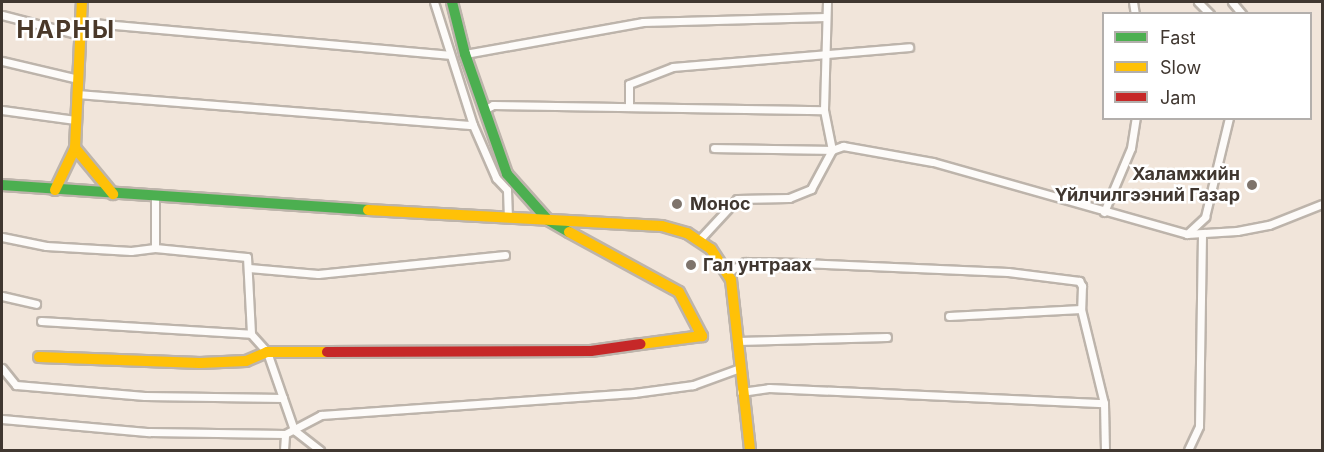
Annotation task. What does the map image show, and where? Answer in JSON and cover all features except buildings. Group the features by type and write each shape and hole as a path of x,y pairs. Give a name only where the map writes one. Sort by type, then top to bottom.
{"street":[{"path":"55,190 75,148 82,2"},
{"path":"434,2 473,125 496,178 507,190 508,217"},
{"path":"39,357 200,363 246,361 267,352 591,351 702,336 679,292 548,220 507,174 465,54 452,2"},
{"path":"827,2 824,110 827,142 832,150"},
{"path":"2,15 80,35"},
{"path":"465,54 643,22 826,17"},
{"path":"81,22 449,55"},
{"path":"629,107 629,84 674,67 826,56 909,47"},
{"path":"2,61 78,79"},
{"path":"77,93 473,125"},
{"path":"484,110 493,105 824,110"},
{"path":"2,110 75,120"},
{"path":"1104,212 1131,148 1136,120"},
{"path":"1187,234 1205,217 1229,120"},
{"path":"714,148 832,150 860,147 933,162 1187,234 1202,234 1276,223 1323,204"},
{"path":"75,148 113,194"},
{"path":"700,239 737,199 789,198 811,189 832,150"},
{"path":"2,185 155,198 662,226 700,239 728,272 738,341 741,392 750,450"},
{"path":"155,198 155,248"},
{"path":"1188,450 1199,426 1202,234"},
{"path":"2,237 46,246 131,251 155,248 243,254 249,268 251,334 267,352 294,430 320,450"},
{"path":"249,268 318,274 505,255"},
{"path":"728,272 745,262 802,263 1061,277 1079,281 1082,285 1081,309 1104,403 1105,450"},
{"path":"2,296 36,304"},
{"path":"949,316 1081,309"},
{"path":"41,321 251,334"},
{"path":"738,341 887,337"},
{"path":"2,368 16,385 146,396 283,398"},
{"path":"2,419 148,432 285,434 321,415 634,393 693,385 740,368"},
{"path":"741,392 769,388 1104,403"},
{"path":"284,450 285,434"}],"traffic: fast":[{"path":"452,2 465,54 507,174 548,220 569,232"},
{"path":"2,185 368,210"}],"traffic: slow":[{"path":"55,190 75,148 82,2"},
{"path":"75,148 113,194"},
{"path":"368,210 662,226 687,233 711,249 731,280 750,450"},
{"path":"569,232 679,292 702,336 641,344"},
{"path":"39,357 200,363 246,361 267,352 327,352"}],"traffic: jam":[{"path":"327,352 591,351 641,344"}],"place":[{"name":"Халамжийн Үйлчилгээний Газар","path":"1252,185"},
{"name":"Монос","path":"677,204"},
{"name":"Гал унтраах","path":"691,265"}],"district":[{"name":"НАРНЫ","path":"66,30"}]}
